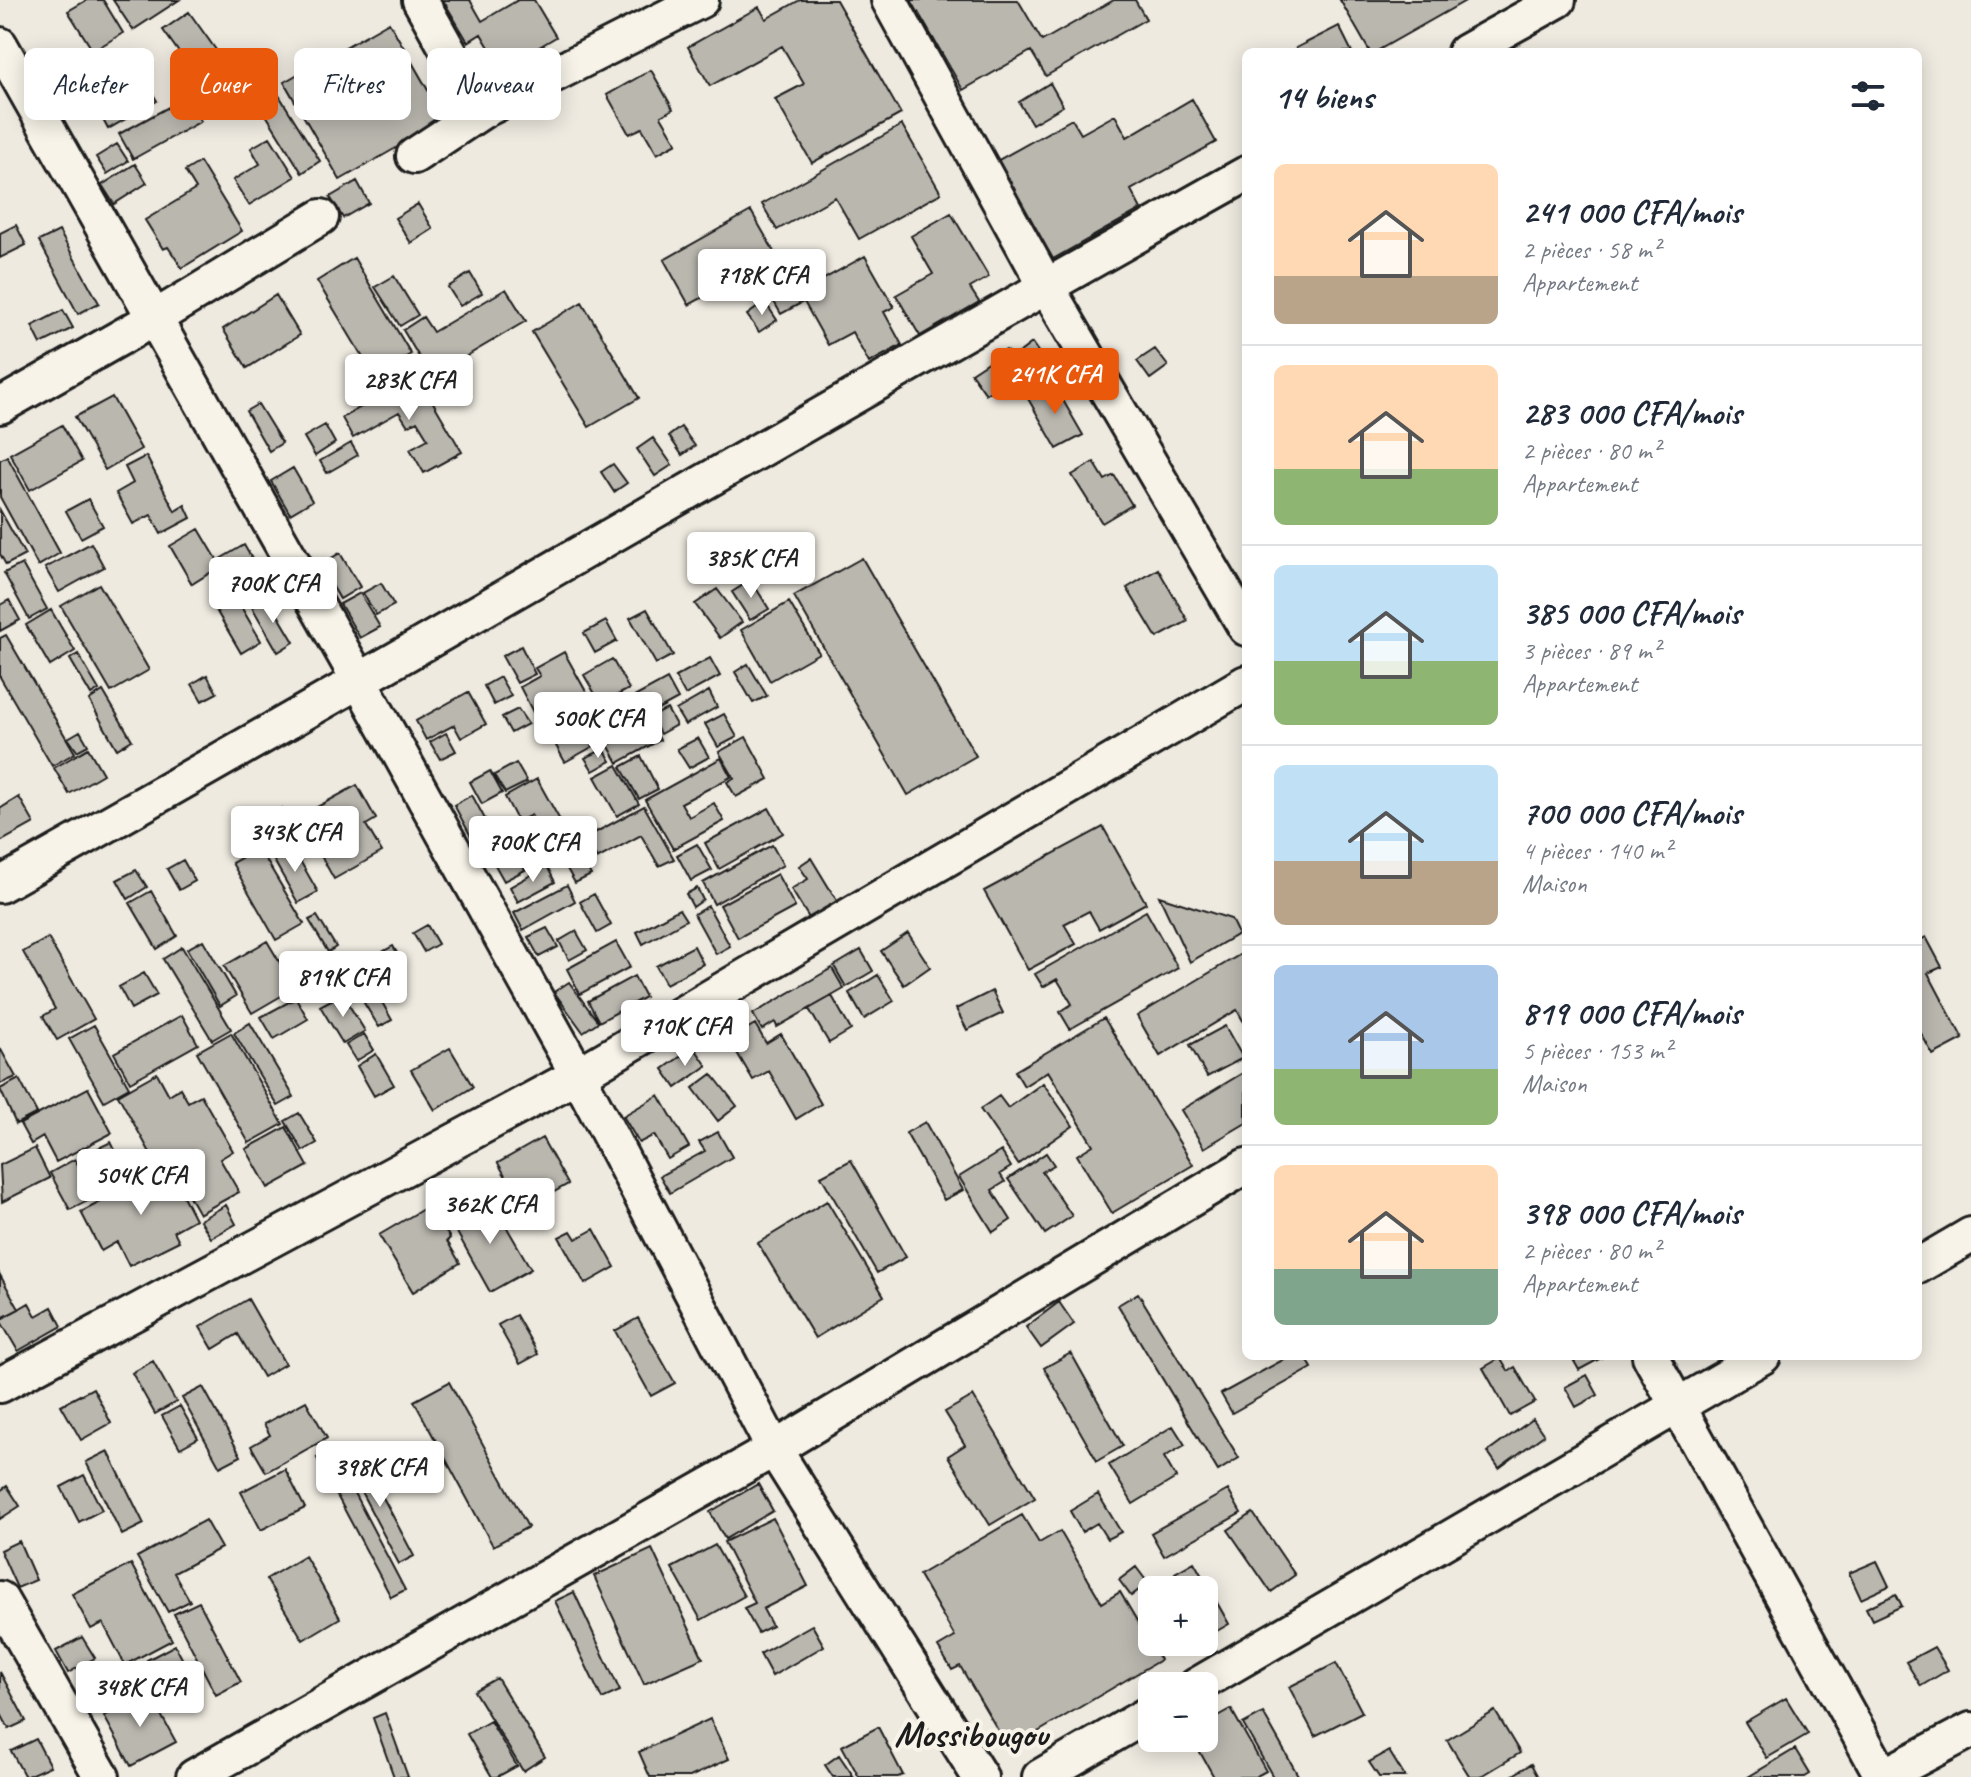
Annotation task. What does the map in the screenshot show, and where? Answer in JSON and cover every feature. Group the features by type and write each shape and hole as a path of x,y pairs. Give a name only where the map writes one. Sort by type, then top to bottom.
{"street":[{"path":"420,0 447,48"},
{"path":"561,71 701,0"},
{"path":"889,0 1046,286 1242,621"},
{"path":"1472,48 1558,0"},
{"path":"0,45 578,1075 774,1449 980,1777"},
{"path":"414,156 468,120"},
{"path":"0,885 1242,176"},
{"path":"0,406 153,319 321,217"},
{"path":"0,1385 578,1075 1242,685"},
{"path":"194,1777 774,1449 1242,1168"},
{"path":"1922,1264 1971,1235"},
{"path":"1652,1360 1883,1777 1971,1730"},
{"path":"1218,1673 1756,1360"},
{"path":"0,1599 102,1777"},
{"path":"1040,1777 1138,1720"}],"building":[{"path":"87,0 103,0 123,33 98,48 91,48 68,11"},
{"path":"113,0 179,0 133,30"},
{"path":"443,0 470,0 482,21 518,0 534,0 556,37 537,48 489,48 481,34 468,42"},
{"path":"800,0 836,0 901,114 812,163 775,99 804,84 782,46 710,86 688,47 759,7 766,19"},
{"path":"911,0 1018,0 1042,41 1114,0 1135,0 1146,19 1046,76 1031,51 963,90"},
{"path":"1340,0 1467,0 1382,48 1368,48"},
{"path":"189,12 215,48 176,48 163,30"},
{"path":"389,22 404,48 344,48"},
{"path":"1339,26 1350,48 1296,48"},
{"path":"411,60 427,88 427,120 445,120 340,180 306,120 411,120"},
{"path":"651,70 673,109 661,116 677,143 657,154 642,128 629,134 607,95"},
{"path":"294,76 294,100 284,82"},
{"path":"1050,83 1063,106 1032,124 1019,102"},
{"path":"278,94 320,161 302,173 269,120 278,120"},
{"path":"1192,99 1216,142 1131,190 1141,209 1053,259 997,161 1072,119 1081,134 1115,115 1127,137"},
{"path":"170,106 170,120 201,121 133,159 119,134 145,120 154,120 154,115"},
{"path":"103,120 124,120 108,129"},
{"path":"902,125 941,193 859,239 835,197 777,230 762,204"},
{"path":"270,137 295,177 249,205 233,180 260,164 251,148"},
{"path":"117,144 128,161 107,174 96,157"},
{"path":"200,162 242,231 182,268 168,247 163,249 145,220 196,189 185,171"},
{"path":"135,164 147,183 114,204 102,185"},
{"path":"357,181 369,203 343,218 330,197"},
{"path":"418,204 433,229 411,243 395,218"},
{"path":"751,211 803,302 781,314 755,269 689,305 664,260"},
{"path":"951,213 989,277 970,288 979,302 920,336 896,295 933,274 911,236"},
{"path":"16,225 26,245 0,258 0,233"},
{"path":"59,231 99,303 78,314 39,241"},
{"path":"865,256 894,307 884,312 902,345 869,363 852,332 828,345 799,293"},
{"path":"354,258 411,354 374,376 317,281"},
{"path":"470,273 482,293 460,306 448,287"},
{"path":"394,276 418,315 400,326 375,287"},
{"path":"506,289 526,321 431,377 403,330 423,317 433,332"},
{"path":"276,295 300,335 247,368 223,329"},
{"path":"582,302 639,398 589,427 532,332"},
{"path":"765,302 777,320 759,332 747,315"},
{"path":"63,310 73,328 41,344 32,326"},
{"path":"1032,343 1050,369 1025,387 1015,374 986,394 971,373 1006,350 1012,358"},
{"path":"1155,349 1168,366 1150,379 1137,361"},
{"path":"417,375 462,452 424,473 410,449 428,439 417,421 408,426 399,412 353,438 342,418"},
{"path":"1053,383 1083,435 1057,449 1027,397"},
{"path":"112,397 141,449 105,470 75,417"},
{"path":"258,404 282,443 269,451 246,411"},
{"path":"62,425 82,461 30,490 10,454"},
{"path":"325,425 335,443 315,456 304,437"},
{"path":"681,427 695,446 682,455 669,436"},
{"path":"653,438 672,465 655,476 637,449"},
{"path":"351,443 358,455 327,473 320,461"},
{"path":"7,456 60,553 38,566 0,497 0,460"},
{"path":"146,456 175,511 185,505 191,518 161,534 151,515 133,524 116,493 133,483 125,467"},
{"path":"1094,462 1105,480 1114,475 1132,505 1102,523 1072,475"},
{"path":"613,464 627,483 614,492 601,472"},
{"path":"293,468 312,501 290,514 271,481"},
{"path":"88,499 103,526 81,538 66,511"},
{"path":"0,510 25,555 6,565 0,554"},
{"path":"199,529 221,566 192,584 170,546"},
{"path":"91,543 104,567 59,592 45,568"},
{"path":"244,545 260,573 237,586 220,559"},
{"path":"340,553 360,587 340,599 320,565"},
{"path":"862,558 976,756 908,795 794,596"},
{"path":"22,564 47,609 29,619 4,573"},
{"path":"1158,569 1188,621 1157,638 1127,588"},
{"path":"751,580 769,609 750,620 732,592"},
{"path":"381,583 394,605 376,615 363,593"},
{"path":"99,584 149,670 111,692 61,606"},
{"path":"717,589 742,622 720,638 695,604"},
{"path":"233,593 261,641 241,653 213,605"},
{"path":"360,593 380,627 360,638 340,604"},
{"path":"268,598 294,642 278,652 252,607"},
{"path":"9,600 20,620 0,631 0,605"},
{"path":"789,602 819,653 770,681 741,630"},
{"path":"647,609 673,655 656,664 630,618"},
{"path":"51,610 75,651 50,666 26,625"},
{"path":"606,621 617,641 595,653 584,633"},
{"path":"6,635 75,753 52,766 0,677 0,638"},
{"path":"521,646 535,674 517,683 502,656"},
{"path":"564,652 599,715 568,733 554,708 536,718 520,687 540,676 535,668"},
{"path":"78,654 99,690 91,695 70,659"},
{"path":"710,658 720,676 685,695 675,677"},
{"path":"612,659 629,689 601,704 584,675"},
{"path":"748,664 767,696 753,703 735,672"},
{"path":"207,675 217,693 202,701 192,684"},
{"path":"500,677 511,696 494,705 484,686"},
{"path":"667,679 678,699 614,734 603,714"},
{"path":"103,691 132,740 117,749 89,700"},
{"path":"709,691 717,707 685,725 676,710"},
{"path":"468,692 486,724 461,738 454,725 426,740 416,721"},
{"path":"518,709 528,724 511,733 502,717"},
{"path":"667,709 676,725 660,734 651,717"},
{"path":"724,714 737,737 718,747 705,724"},
{"path":"551,719 563,740 599,721 608,738 565,762 544,724"},
{"path":"650,721 660,740 618,763 608,745"},
{"path":"80,731 88,745 77,751 68,738"},
{"path":"446,733 456,751 440,759 430,742"},
{"path":"746,737 769,779 736,797 727,782 734,778 719,752"},
{"path":"698,738 709,757 689,768 677,749"},
{"path":"88,748 103,774 69,794 54,768"},
{"path":"604,749 611,761 593,771 585,758"},
{"path":"641,756 658,789 639,799 621,767"},
{"path":"721,758 731,777 681,803 689,817 714,803 724,821 673,849 645,800"},
{"path":"516,763 527,782 505,793 494,775"},
{"path":"617,765 639,804 617,816 595,777"},
{"path":"490,771 502,793 482,804 470,782"},
{"path":"537,779 566,831 546,841 531,815 518,822 505,797"},
{"path":"357,785 376,819 366,825 382,852 334,879 299,817"},
{"path":"472,795 492,832 474,842 454,805"},
{"path":"19,797 34,823 0,842 0,806"},
{"path":"644,806 674,859 659,866 641,835 597,859 585,838"},
{"path":"282,808 296,832 267,848 254,824"},
{"path":"769,808 783,833 719,869 705,843"},
{"path":"526,826 533,839 505,855 498,841"},
{"path":"1103,827 1146,903 1099,929 1089,911 1064,924 1076,944 1028,970 984,891"},
{"path":"574,844 591,875 575,883 558,853"},
{"path":"697,844 712,870 691,881 677,855"},
{"path":"291,845 318,892 298,903 272,857"},
{"path":"772,845 783,865 714,904 703,883"},
{"path":"259,848 304,924 276,940 232,863"},
{"path":"516,854 525,870 504,881 495,865"},
{"path":"811,858 837,901 809,918 791,889 808,879 799,866"},
{"path":"183,860 195,881 179,890 167,869"},
{"path":"547,866 555,882 518,902 510,887"},
{"path":"136,870 147,887 128,899 117,880"},
{"path":"777,874 795,907 738,938 720,905"},
{"path":"567,885 575,901 523,930 514,913"},
{"path":"697,888 703,900 693,907 686,894"},
{"path":"151,891 177,936 157,949 130,903"},
{"path":"594,894 611,925 597,933 580,902"},
{"path":"1159,896 1231,919 1238,934 1190,962"},
{"path":"708,906 730,946 716,954 694,914"},
{"path":"679,909 686,920 643,944 637,932"},
{"path":"1146,911 1178,968 1070,1029 1060,1012 1072,1004 1057,979 1043,987 1035,974"},
{"path":"317,916 336,947 328,952 309,920"},
{"path":"427,925 438,944 424,952 413,933"},
{"path":"547,928 558,947 539,957 528,937"},
{"path":"576,931 587,950 569,960 559,941"},
{"path":"908,933 930,967 904,985 881,951"},
{"path":"1926,937 1942,967 1928,973 1963,1039 1933,1055 1922,1035 1922,939"},
{"path":"48,938 94,1019 57,1040 43,1016 55,1009 23,952"},
{"path":"203,940 236,996 220,1006 187,949"},
{"path":"267,941 295,988 252,1013 224,966"},
{"path":"616,942 630,967 580,994 567,969"},
{"path":"393,946 405,967 389,976 377,955"},
{"path":"694,946 703,964 666,984 656,966"},
{"path":"182,947 231,1029 212,1040 163,959"},
{"path":"861,950 873,971 846,987 834,966"},
{"path":"1242,953 1242,1019 1237,1010 1160,1056 1137,1016"},
{"path":"832,968 844,989 777,1027 775,1022 762,1030 753,1014"},
{"path":"144,973 157,995 131,1009 119,987"},
{"path":"878,975 894,1001 864,1019 849,993"},
{"path":"634,976 645,997 599,1022 588,1001"},
{"path":"569,982 598,1022 583,1032 554,992"},
{"path":"992,991 1003,1013 967,1030 956,1009"},
{"path":"342,994 365,1031 343,1044 320,1006"},
{"path":"378,995 392,1020 379,1027 364,1003"},
{"path":"832,996 851,1030 829,1043 809,1009"},
{"path":"296,998 308,1019 274,1039 261,1017"},
{"path":"182,1015 198,1044 130,1082 114,1053"},
{"path":"1104,1018 1193,1165 1112,1213 1077,1155 1093,1145 1048,1071 1024,1086 1015,1071"},
{"path":"250,1023 294,1097 278,1106 234,1033"},
{"path":"755,1024 766,1043 781,1034 821,1104 796,1119 769,1071 753,1080 729,1039"},
{"path":"94,1025 129,1087 104,1101 69,1039"},
{"path":"1225,1026 1242,1059 1207,1077 1190,1045"},
{"path":"231,1033 283,1124 249,1143 197,1052"},
{"path":"364,1034 374,1050 356,1061 346,1045"},
{"path":"694,1047 707,1066 676,1088 663,1069"},
{"path":"0,1048 16,1077 0,1084"},
{"path":"450,1048 473,1087 435,1110 411,1070"},
{"path":"376,1054 394,1085 374,1096 357,1066"},
{"path":"157,1073 169,1095 180,1088 188,1102 201,1095 233,1151 220,1159 239,1192 199,1214 169,1161 158,1167 118,1095"},
{"path":"1242,1073 1242,1125 1204,1148 1181,1110"},
{"path":"712,1074 737,1106 718,1121 693,1088"},
{"path":"19,1079 37,1113 16,1124 0,1089"},
{"path":"1043,1083 1073,1126 1018,1164 980,1109 999,1096 1008,1108"},
{"path":"88,1088 112,1133 56,1162 43,1137 31,1144 20,1124"},
{"path":"659,1095 689,1147 668,1159 654,1135 639,1143 623,1116"},
{"path":"299,1113 317,1143 303,1151 285,1121"},
{"path":"925,1122 963,1190 944,1200 906,1133"},
{"path":"286,1127 308,1166 268,1188 246,1149"},
{"path":"718,1132 732,1157 670,1193 660,1176 705,1151 699,1142"},
{"path":"542,1138 568,1184 524,1209 498,1163"},
{"path":"111,1142 129,1178 103,1192 84,1155"},
{"path":"35,1148 50,1178 2,1202 0,1165"},
{"path":"1001,1151 1011,1167 1000,1174 1005,1182 992,1190 1011,1220 993,1232 959,1177"},
{"path":"1046,1153 1054,1165 1042,1172 1072,1216 1045,1234 1008,1179"},
{"path":"75,1159 95,1197 70,1210 50,1173"},
{"path":"851,1160 906,1257 877,1273 821,1176"},
{"path":"168,1167 195,1219 174,1231 179,1241 129,1266 117,1242 101,1251 81,1212"},
{"path":"481,1200 491,1218 499,1214 531,1269 490,1292 449,1218"},
{"path":"827,1201 884,1296 815,1338 758,1243"},
{"path":"226,1205 236,1224 211,1238 200,1220"},
{"path":"430,1205 450,1238 447,1241 460,1263 413,1292 379,1235"},
{"path":"594,1229 615,1267 585,1284 559,1237 571,1231 576,1239"},
{"path":"0,1275 19,1309 0,1319"},
{"path":"1138,1293 1239,1458 1218,1471 1118,1305"},
{"path":"248,1299 285,1364 263,1377 238,1334 213,1349 200,1327"},
{"path":"1059,1302 1074,1324 1041,1348 1026,1327"},
{"path":"29,1303 36,1316 52,1307 62,1326 18,1351 0,1320"},
{"path":"516,1315 538,1354 520,1364 498,1325"},
{"path":"638,1318 675,1383 651,1396 615,1331"},
{"path":"1071,1353 1123,1446 1097,1461 1044,1368"},
{"path":"1283,1360 1307,1360 1312,1368 1232,1413 1221,1394"},
{"path":"1497,1360 1501,1360 1508,1371 1515,1367 1535,1402 1510,1416 1483,1368"},
{"path":"1573,1360 1597,1360 1579,1370"},
{"path":"153,1361 176,1402 155,1414 132,1373"},
{"path":"1587,1375 1598,1395 1576,1407 1565,1387"},
{"path":"449,1382 528,1527 493,1546 414,1401"},
{"path":"203,1387 241,1456 220,1467 182,1398"},
{"path":"93,1388 111,1423 81,1440 61,1405"},
{"path":"973,1396 1035,1498 990,1525 948,1456 965,1445 945,1412"},
{"path":"306,1401 327,1438 266,1472 251,1446 270,1435 264,1424"},
{"path":"180,1406 198,1438 180,1448 162,1416"},
{"path":"1533,1419 1544,1435 1499,1468 1488,1452"},
{"path":"1173,1426 1185,1445 1164,1457 1176,1478 1133,1504 1109,1465"},
{"path":"388,1449 402,1480 389,1486 375,1455"},
{"path":"108,1451 144,1524 122,1535 86,1462"},
{"path":"332,1451 405,1590 391,1597 317,1458"},
{"path":"360,1454 414,1556 399,1564 345,1461"},
{"path":"285,1469 305,1508 261,1530 241,1492"},
{"path":"84,1475 102,1510 79,1522 61,1487"},
{"path":"758,1484 773,1511 725,1539 710,1512"},
{"path":"7,1486 20,1506 0,1519 0,1491"},
{"path":"1228,1490 1241,1513 1164,1556 1151,1533"},
{"path":"1098,1494 1121,1532 1107,1539 1097,1523 1082,1532 1070,1511"},
{"path":"1253,1513 1295,1575 1271,1592 1228,1530"},
{"path":"1022,1515 1039,1543 1060,1531 1102,1603 1120,1592 1138,1623 1138,1656 1158,1656 1160,1660 1009,1749 960,1666 952,1670 938,1647 955,1637 919,1575"},
{"path":"773,1518 808,1586 763,1609 772,1626 758,1633 744,1608 755,1603 724,1542"},
{"path":"205,1520 221,1548 174,1573 190,1601 168,1612 137,1557"},
{"path":"19,1541 36,1580 17,1588 0,1550"},
{"path":"715,1545 744,1596 701,1620 672,1568"},
{"path":"652,1549 703,1658 644,1684 594,1576"},
{"path":"305,1556 340,1618 303,1640 266,1579"},
{"path":"1877,1561 1889,1586 1861,1599 1849,1573"},
{"path":"1194,1562 1202,1576 1177,1576 1175,1573"},
{"path":"131,1564 172,1640 125,1665 103,1623 91,1629 72,1594"},
{"path":"1136,1567 1143,1576 1138,1576 1138,1591 1131,1596 1119,1580"},
{"path":"574,1592 620,1691 602,1699 555,1601"},
{"path":"1896,1594 1902,1606 1872,1620 1866,1608"},
{"path":"199,1602 241,1682 216,1695 174,1614"},
{"path":"1218,1605 1229,1624 1218,1630"},
{"path":"812,1625 824,1646 772,1676 760,1654"},
{"path":"82,1637 95,1658 68,1673 56,1651"},
{"path":"175,1645 198,1689 170,1703 147,1660"},
{"path":"1934,1647 1948,1670 1921,1686 1906,1662"},
{"path":"1336,1663 1362,1712 1315,1736 1289,1687"},
{"path":"0,1672 26,1721 9,1729 0,1712"},
{"path":"497,1678 545,1757 523,1771 474,1691"},
{"path":"149,1693 176,1742 131,1766 104,1716"},
{"path":"1786,1698 1808,1734 1767,1758 1745,1722"},
{"path":"1231,1709 1266,1771 1255,1777 1214,1777 1200,1752 1218,1752 1218,1716"},
{"path":"1495,1711 1520,1753 1480,1777 1470,1777 1447,1740"},
{"path":"385,1713 408,1777 394,1777 373,1718"},
{"path":"1263,1713 1299,1777 1273,1777 1243,1724"},
{"path":"710,1719 729,1759 690,1777 650,1777 639,1752"},
{"path":"490,1721 517,1766 497,1777 492,1777 467,1734"},
{"path":"878,1727 903,1775 859,1777 842,1746"},
{"path":"36,1739 50,1766 25,1777 11,1751"},
{"path":"1795,1749 1810,1774 1805,1777 1748,1777"},
{"path":"1389,1751 1405,1777 1379,1777 1369,1762"},
{"path":"839,1755 854,1777 833,1777 825,1765"},
{"path":"1531,1764 1538,1777 1510,1777"}],"district":[{"name":"Mossibougou","path":"971,1734"}]}
